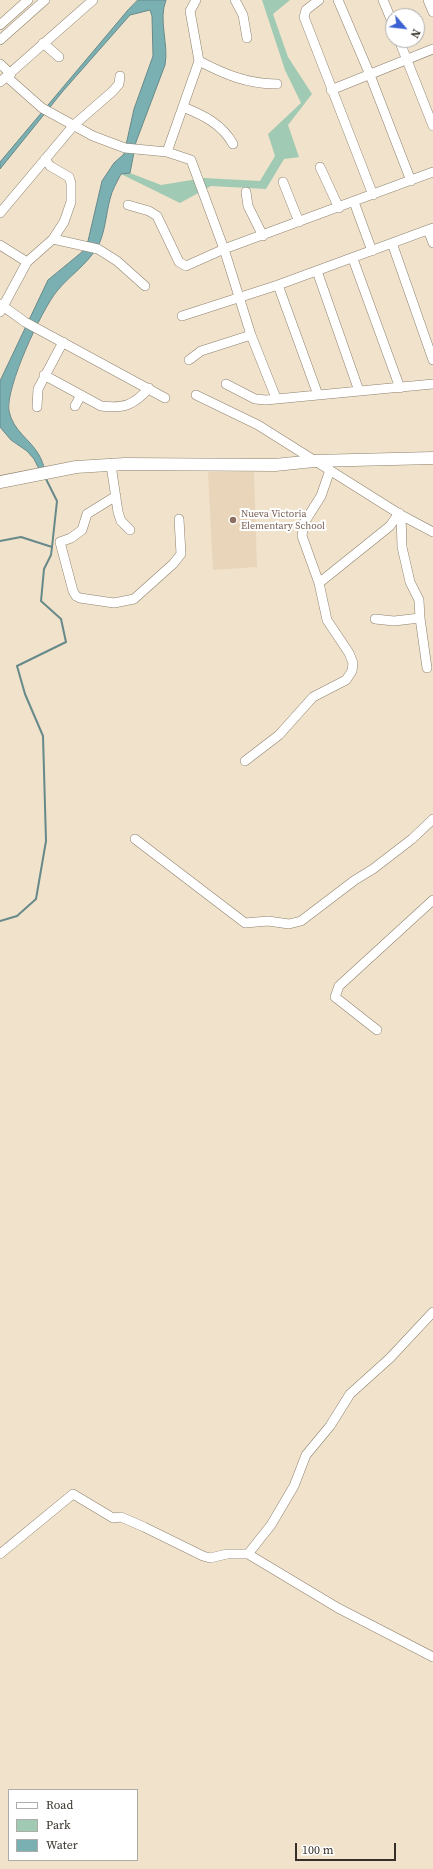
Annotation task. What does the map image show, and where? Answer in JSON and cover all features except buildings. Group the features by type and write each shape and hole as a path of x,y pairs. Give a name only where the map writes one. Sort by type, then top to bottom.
{"main road":[{"path":"0,482 54,470 111,465 276,465 314,461 433,458"}],"street":[{"path":"0,25 28,0"},
{"path":"0,40 45,0"},
{"path":"4,78 93,0"},
{"path":"167,152 199,61 190,12 196,0"},
{"path":"234,0 242,15 247,38"},
{"path":"319,0 306,10 304,17 331,90 373,195"},
{"path":"338,0 370,75 411,181"},
{"path":"428,0 433,12"},
{"path":"43,43 59,57"},
{"path":"403,48 433,126"},
{"path":"331,90 433,49"},
{"path":"199,61 228,75 247,82 277,84"},
{"path":"0,64 4,78 42,108 93,136 125,148 167,152 191,160 224,249 251,334 276,398"},
{"path":"0,213 74,125 113,92 119,84 120,76"},
{"path":"183,107 203,115 214,122 226,133 233,144"},
{"path":"45,159 50,166 65,174 71,182 71,202 68,212 53,239 27,262 1,307 25,322 165,398"},
{"path":"320,167 339,208"},
{"path":"128,205 149,211 157,216 179,262 182,266 186,266 224,249 339,208 433,172"},
{"path":"283,182 299,222"},
{"path":"246,192 248,206 263,236"},
{"path":"354,202 372,251"},
{"path":"182,316 240,298 353,259 431,229 433,242"},
{"path":"53,239 98,249 117,261 145,286"},
{"path":"392,243 433,360"},
{"path":"0,245 27,262"},
{"path":"353,259 400,388"},
{"path":"317,271 359,391"},
{"path":"278,285 318,395"},
{"path":"189,360 201,351 251,334"},
{"path":"37,407 38,389 44,375 63,342"},
{"path":"44,375 101,406 116,407 137,401 148,388"},
{"path":"226,384 255,399 266,400 433,384"},
{"path":"75,406 81,395"},
{"path":"196,395 258,425 400,514 433,532"},
{"path":"111,465 121,521 130,530"},
{"path":"245,761 278,735 312,697 346,680 352,671 353,663 349,653 327,620 319,583 305,549 302,527 321,496 330,470"},
{"path":"116,496 87,514 82,530 78,534 60,542 74,591 76,596 80,598 114,603 134,599 173,564 181,554 179,519"},
{"path":"319,583 390,526 400,514"},
{"path":"400,514 402,547 410,582 419,600 427,668"},
{"path":"375,619 394,621 420,618"},
{"path":"135,839 245,923 268,920 289,924 301,921 326,904 412,839 433,819"},
{"path":"377,1030 335,997 336,991 339,986 433,900"},
{"path":"248,1554 271,1526 294,1486 306,1455 330,1426 347,1399 390,1358 433,1312"},
{"path":"0,1554 73,1494 113,1518 121,1517 203,1556 210,1558 227,1554 248,1554 338,1608 433,1657"}],"shaded area":[{"name":"Nueva Victoria Elementary School","path":"208,472 254,472 257,567 213,570"}],"green space":[{"path":"262,0 290,0 273,14 288,57 312,94 288,125 299,157 284,159 266,189 211,186 180,203 121,174 130,173 161,185 204,178 260,181 275,156 268,134 301,103 285,70"}],"water":[{"path":"138,0 166,0 163,16 166,49 165,65 136,142 130,173 121,174 112,192 104,229 98,246 83,265 62,285 50,300 34,331 18,368 9,400 9,411 14,424 35,449 45,469 39,469 34,459 27,451 11,440 0,427 0,381 48,280 82,252 88,241 102,181 114,163 124,154 134,109 153,56 152,16 150,10 130,15 63,91 0,169 0,162"}],"waterway":[{"path":"0,921 17,916 36,899 46,841 43,736 25,694 17,666 66,642 61,619 41,601 44,569 51,555 57,501 45,477"},
{"path":"0,541 21,537 52,547"}],"place":[{"name":"Nueva Victoria Elementary School","path":"233,520"}]}
